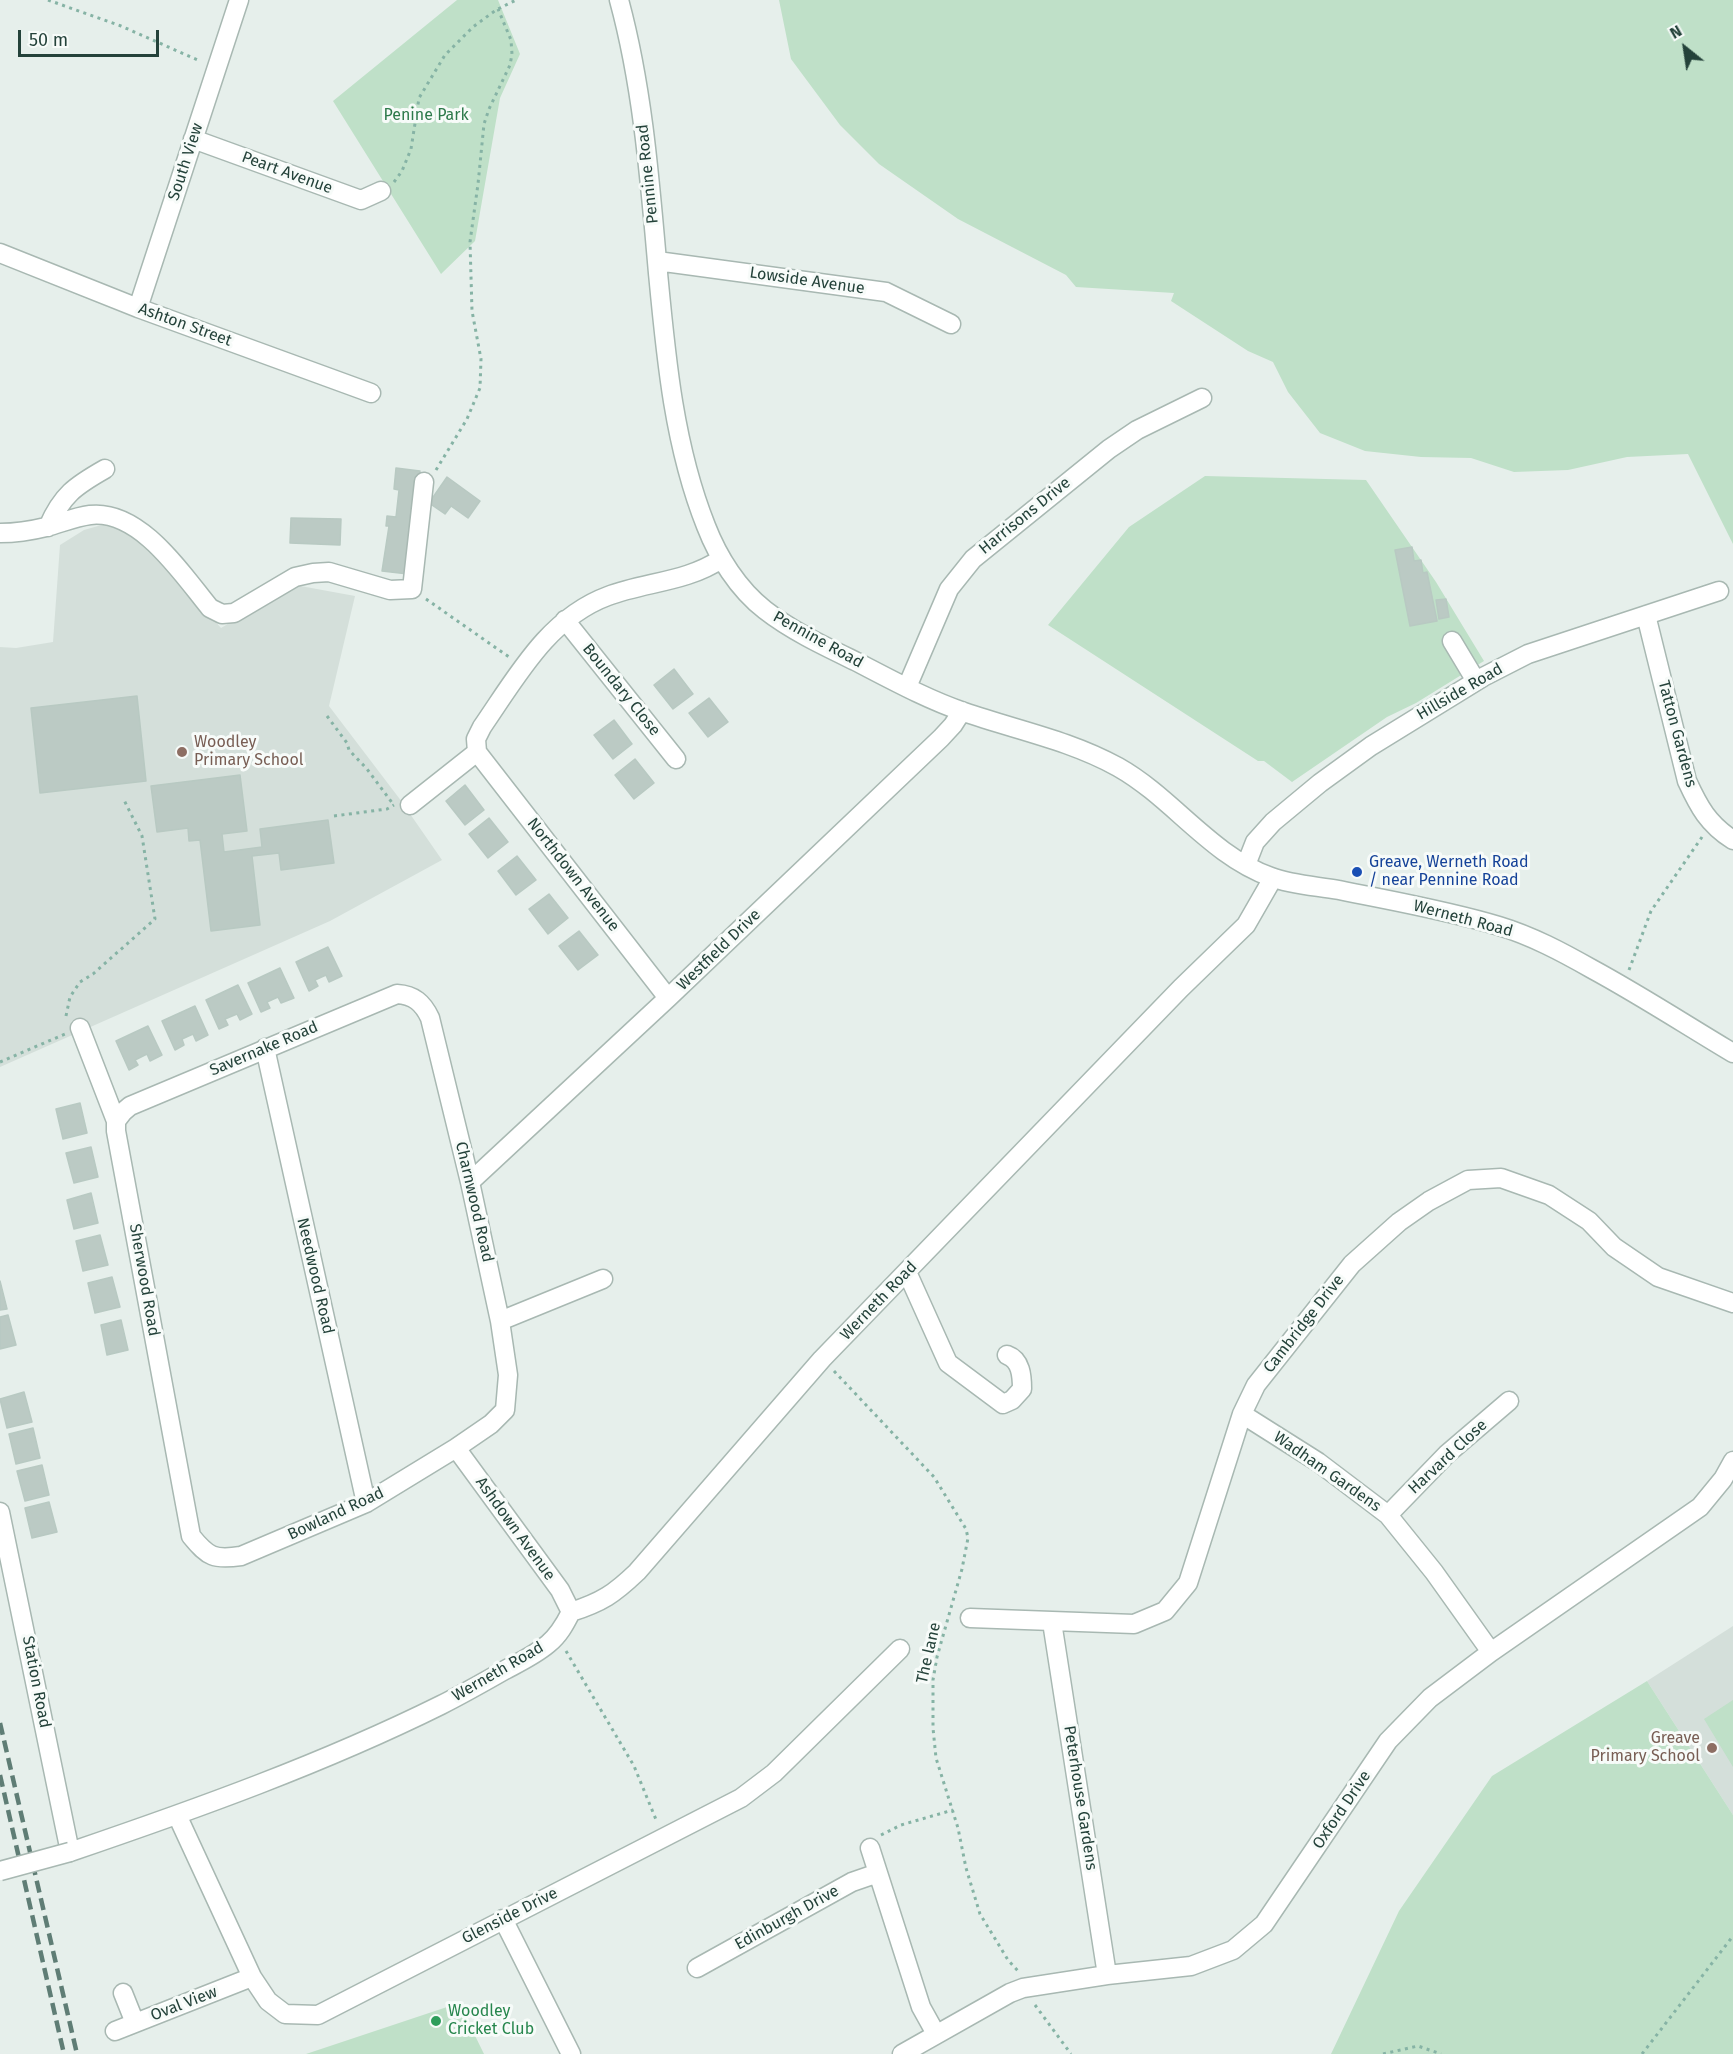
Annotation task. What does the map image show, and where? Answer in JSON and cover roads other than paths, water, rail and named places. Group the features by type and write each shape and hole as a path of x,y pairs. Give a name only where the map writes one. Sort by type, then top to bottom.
{"street":[{"name":"South View","path":"138,308 236,7 243,12 252,0"},
{"name":"Pennine Road","path":"619,0 637,88 664,341 674,409 706,528 741,588 763,609 819,643 907,687 962,711 1060,741 1116,766 1162,798 1231,857 1273,878"},
{"name":"Peart Avenue","path":"193,139 361,200 381,191"},
{"name":"Ashton Street","path":"0,253 138,308 372,393"},
{"name":"Lowside Avenue","path":"657,261 886,292 951,324"},
{"name":"Harrisons Drive","path":"907,687 949,589 973,559 1109,449 1137,430 1202,398"},
{"path":"48,527 57,506 78,484 105,469"},
{"path":"0,533 22,533 93,515 111,516 130,523 145,533 210,608 222,614 234,613 295,577 313,573 329,573 390,590 412,589 424,482"},
{"path":"402,805 477,752 476,739 482,727 544,640 565,620 586,605 609,595 692,574 722,559"},
{"name":"Hillside Road","path":"1246,865 1255,842 1273,822 1320,783 1380,740 1476,681 1528,654 1719,591"},
{"name":"Tatton Gardens","path":"1646,615 1687,780 1696,801 1711,824 1733,840"},
{"name":"Boundary Close","path":"565,620 676,759"},
{"path":"1452,641 1476,681"},
{"name":"Westfield Drive","path":"470,1182 668,998 941,738 962,711"},
{"name":"Northdown Avenue","path":"477,752 668,998"},
{"name":"Werneth Road","path":"0,1871 70,1852 177,1815 396,1727 529,1657 561,1631 572,1612 596,1604 616,1592 637,1572 822,1359 1181,988 1246,925 1273,878 1440,910 1501,926 1555,948 1624,986 1733,1053"},
{"name":"Savernake Road","path":"116,1121 130,1106 397,994 408,995 418,1000"},
{"name":"Charnwood Road","path":"418,1000 430,1018 470,1182 500,1321 508,1375 505,1410"},
{"name":"Sherwood Road","path":"71,1026 116,1121 118,1143 191,1536"},
{"name":"Needwood Road","path":"265,1048 366,1503"},
{"name":"Cambridge Drive","path":"970,1618 1134,1624 1165,1611 1188,1583 1242,1414 1256,1385 1352,1264 1399,1221 1468,1180 1501,1178 1549,1195 1588,1221 1614,1246 1658,1277 1733,1303"},
{"path":"907,1272 948,1363 1003,1404 1012,1400 1022,1389 1022,1374 1014,1358 1007,1355"},
{"path":"500,1321 603,1279"},
{"name":"Harvard Close","path":"1388,1515 1447,1454 1509,1401"},
{"name":"Bowland Road","path":"191,1536 204,1553 224,1559 242,1557 366,1503 456,1448 491,1424 505,1410"},
{"name":"Wadham Gardens","path":"1242,1414 1318,1462 1388,1515 1434,1572 1491,1652"},
{"name":"Ashdown Avenue","path":"456,1448 560,1590 572,1612"},
{"name":"Oxford Drive","path":"902,2054 1023,1988 1107,1975 1191,1966 1233,1950 1264,1924 1388,1741 1430,1698 1491,1652 1700,1507 1723,1479 1733,1461"},
{"name":"Station Road","path":"0,1512 70,1852"},
{"name":"Peterhouse Gardens","path":"1052,1622 1107,1975"},
{"name":"Glenside Drive","path":"177,1815 252,1977 268,2001 285,2014 318,2015 741,1798 774,1773 900,1649"},
{"path":"870,1848 921,2007 936,2034"},
{"name":"Edinburgh Drive","path":"697,1968 852,1882 878,1873"},
{"path":"503,1919 571,2054"},
{"name":"Oval View","path":"115,2031 252,1977"},
{"path":"123,1993 135,2023"}],"railway":[{"path":"0,1723 77,2054"},
{"path":"0,1775 64,2054"}],"place":[{"name":"Woodley Primary School","path":"182,752"},
{"name":"Greave, Werneth Road / near Pennine Road","path":"1357,872"},
{"name":"Greave Primary School","path":"1712,1748"},
{"name":"Woodley Cricket Club","path":"436,2021"}],"park label":[{"name":"Penine Park","path":"426,116"}]}
